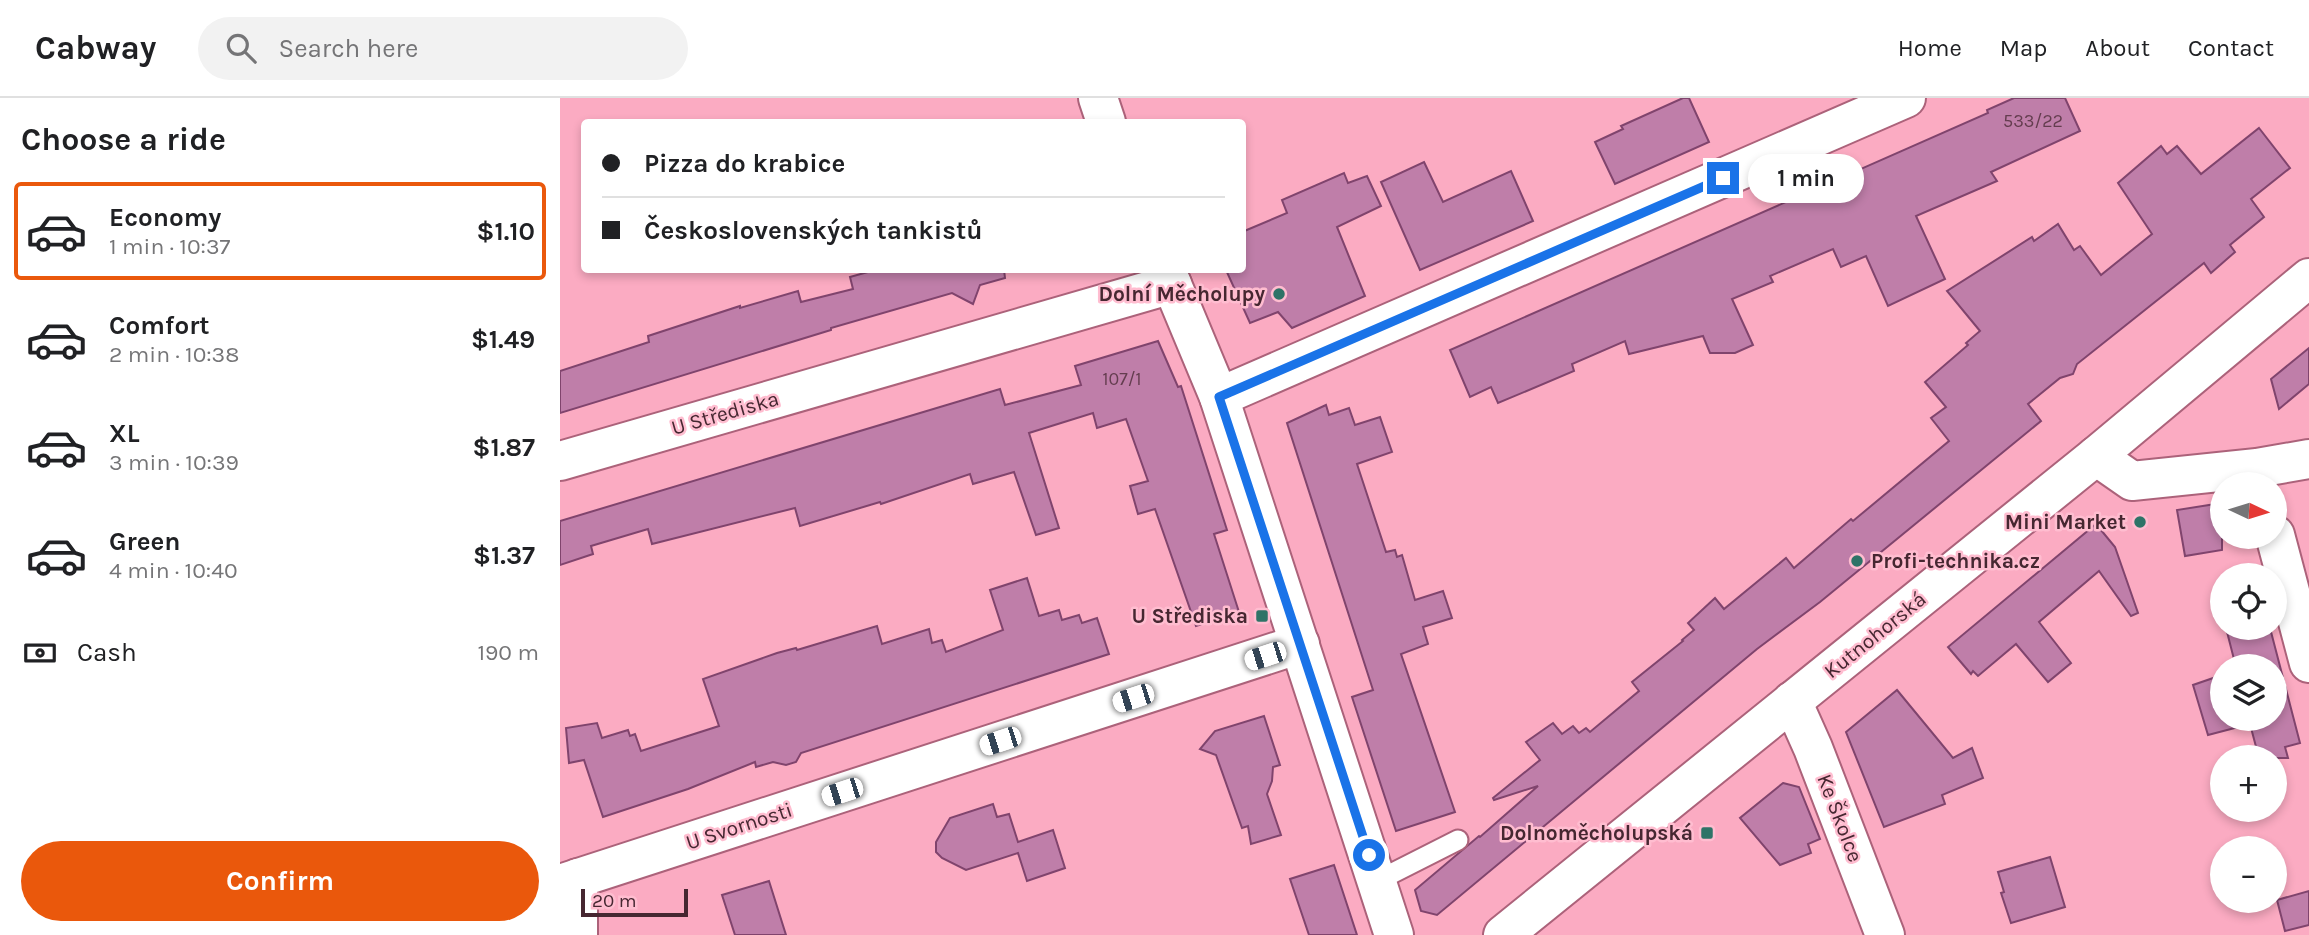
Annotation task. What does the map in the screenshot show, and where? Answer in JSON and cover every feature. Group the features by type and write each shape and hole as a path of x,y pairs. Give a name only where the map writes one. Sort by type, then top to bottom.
{"street":[{"path":"1098,98 1105,119"},
{"path":"1219,397 1906,98"},
{"path":"1169,277 1219,397 1394,935"},
{"name":"U Střediska","path":"560,461 1169,277"},
{"name":"Kutnohorská","path":"1503,935 2096,456 2309,278"},
{"path":"2096,456 2132,481 2210,479"},
{"path":"2274,472 2309,459"},
{"path":"2279,550 2309,663"},
{"name":"U Svornosti","path":"578,935 569,881 1300,644"},
{"name":"Ke Školce","path":"1792,701 1813,747 1885,935"}],"lane":[{"path":"1377,881 1458,840"}],"building":[{"path":"1683,98 1689,98 1709,142 1615,184 1595,142 1623,129 1621,126"},
{"path":"2014,98 2065,98 2080,131 1991,172 1997,181 1916,216 1945,279 1888,306 1866,256 1841,267 1833,249 1770,276 1773,282 1732,299 1753,345 1735,353 1710,353 1703,336 1629,354 1625,341 1572,364 1574,371 1498,403 1491,387 1470,397 1450,350 1988,113 1987,110"},
{"path":"2259,128 2290,168 2251,199 2264,217 2230,245 2235,252 2211,273 2204,263 2077,364 2073,374 2060,378 2028,404 2041,421 1820,602 1757,649 1437,915 1421,911 1415,890 1538,786 1494,800 1493,798 1540,760 1526,742 1553,723 1562,734 1573,726 1579,733 1586,728 1590,732 1639,691 1632,682 1694,630 1688,623 1715,598 1724,609 1786,558 1794,568 1949,441 1931,418 1946,407 1925,382 1968,345 1966,343 1980,331 1947,291 2032,237 2034,241 2058,224 2074,250 2080,246 2101,275 2152,234 2118,183 2161,146 2167,154 2177,146 2201,174"},
{"path":"1424,162 1443,202 1511,171 1533,221 1420,270 1381,182"},
{"path":"1344,173 1348,183 1367,176 1381,206 1337,227 1365,296 1292,328 1278,312 1250,323 1227,273 1246,273 1246,230 1287,213 1282,200"},
{"path":"864,273 1004,273 1005,278 980,285 973,304 952,293 560,413 560,371 649,342 648,336 740,306 798,291 801,302 853,289 850,277"},
{"path":"1158,341 1178,387 1181,386 1227,530 1214,534 1239,612 1196,626 1155,509 1138,514 1130,486 1148,481 1126,419 1097,428 1093,413 1029,433 1059,528 1036,535 1014,472 973,484 970,474 881,504 880,502 800,526 795,508 652,544 648,529 591,546 593,554 560,565 560,521 1000,389 1005,405 1081,385 1075,366"},
{"path":"2309,348 2309,384 2279,409 2271,379"},
{"path":"1326,405 1329,415 1349,408 1355,425 1380,417 1392,452 1357,464 1386,552 1395,550 1397,557 1402,555 1415,600 1443,591 1452,618 1423,627 1428,644 1401,654 1455,812 1396,831 1352,697 1373,690 1287,423"},
{"path":"2210,505 2210,550 2222,550 2185,556 2177,510"},
{"path":"2096,524 2115,547 2138,613 2131,616 2099,571 2039,622 2071,663 2048,682 2016,644 1978,676 1973,671 1971,674 1948,647"},
{"path":"1027,578 1039,616 1059,610 1062,620 1079,615 1082,623 1097,618 1109,654 801,753 796,762 786,765 773,762 756,767 755,762 688,789 603,817 584,760 569,763 566,728 597,723 602,738 628,730 630,736 635,734 641,751 719,726 703,679 777,653 796,648 797,650 877,626 882,644 929,629 932,643 942,640 946,652 1003,630 990,590"},
{"path":"2229,640 2273,640 2277,654 2233,654"},
{"path":"2210,679 2210,731 2223,731 2208,735 2193,685"},
{"path":"1897,690 1953,758 1972,748 1983,778 1942,795 1945,804 1884,827 1846,732"},
{"path":"2287,693 2300,743 2287,746 2256,745 2252,731 2287,731"},
{"path":"1264,716 1280,765 1273,767 1267,794 1281,835 1251,844 1248,826 1242,828 1216,755 1200,749 1215,731"},
{"path":"1783,783 1799,787 1820,839 1808,844 1811,853 1780,865 1740,818"},
{"path":"993,804 997,817 1009,814 1018,842 1053,830 1065,868 1027,881 1018,853 966,870 936,852 936,842 950,818"},
{"path":"2050,857 2065,907 2011,923 2001,893 2004,892 1998,872"},
{"path":"1334,865 1357,935 1309,935 1290,879"},
{"path":"769,881 786,935 735,935 722,895"},
{"path":"2309,891 2309,925 2285,931 2280,913 2287,913 2287,897"}],"place":[{"name":"Dolní Měcholupy","path":"1279,294"},
{"name":"Mini Market","path":"2140,522"},
{"name":"Profi-technika.cz","path":"1857,561"},
{"name":"U Střediska","path":"1262,616"},
{"name":"Dolnoměcholupská","path":"1707,833"}],"route":[{"path":"1369,855 1219,397 1723,178"}]}
